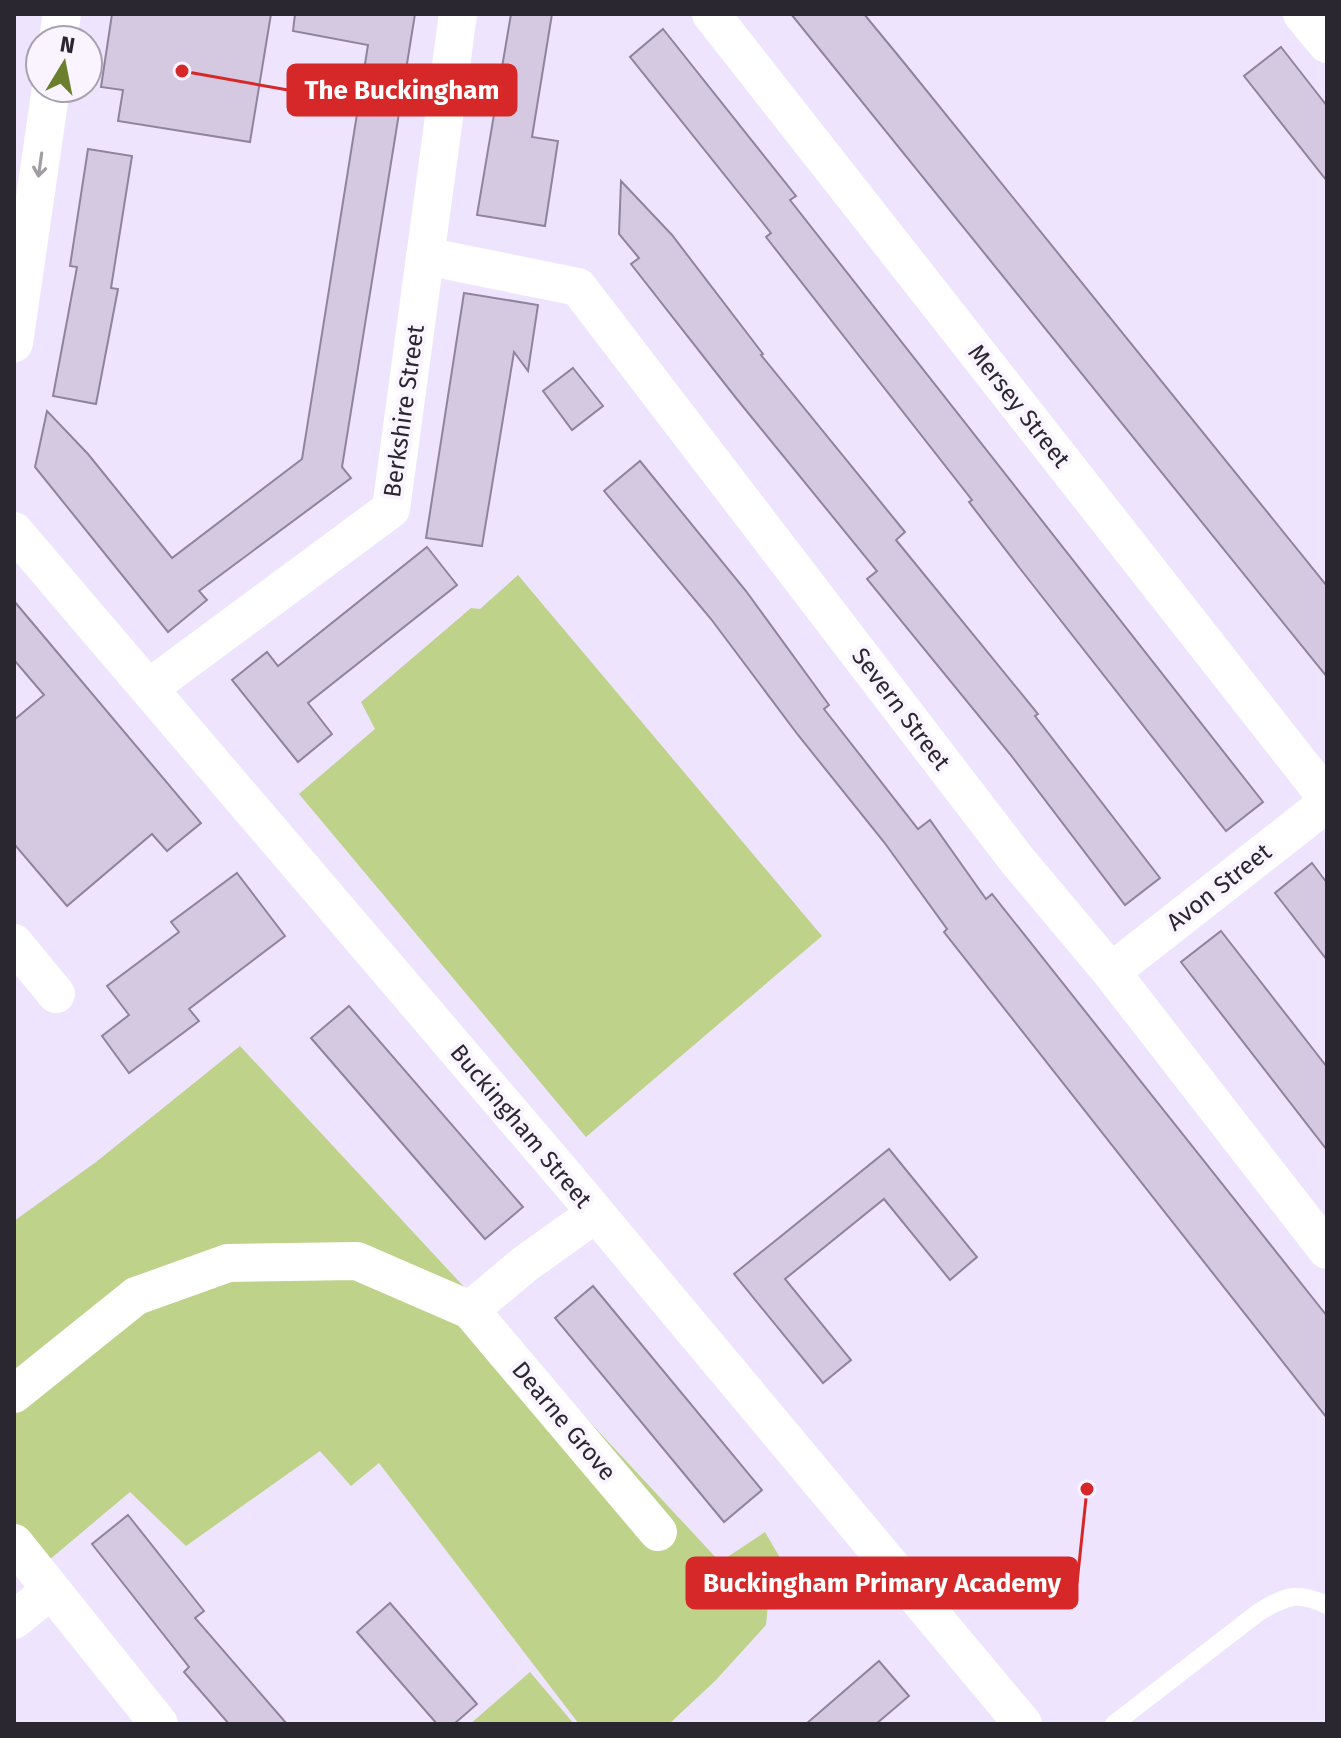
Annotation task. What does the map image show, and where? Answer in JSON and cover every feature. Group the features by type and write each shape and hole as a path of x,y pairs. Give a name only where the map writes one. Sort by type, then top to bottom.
{"street":[{"name":"Berkshire Street","path":"149,688 391,509 458,14"},
{"name":"Mersey Street","path":"711,14 1327,800"},
{"path":"1302,14 1327,44"},
{"path":"14,343 49,104"},
{"name":"Severn Street","path":"425,256 578,287 1017,860 1111,972 1327,1250"},
{"name":"Buckingham Street","path":"14,531 595,1214 1023,1724"},
{"name":"Avon Street","path":"1111,972 1327,800"},
{"path":"14,943 56,994"},
{"path":"14,1394 136,1296 228,1263 357,1261 470,1310 525,1264 595,1214"},
{"name":"Dearne Grove","path":"470,1310 658,1532"},
{"path":"14,1543 159,1724"},
{"path":"14,1620 51,1590"}],"lane":[{"path":"1114,1724 1259,1612 1284,1597 1312,1598 1327,1605"}],"green space":[{"path":"518,575 822,936 586,1137 299,794 375,729 361,702 471,608 480,609"},
{"path":"240,1046 720,1562 765,1532 779,1556 769,1594 766,1625 716,1680 669,1724 579,1724 379,1463 351,1486 320,1451 186,1546 130,1492 36,1571 14,1543 14,1221 96,1162"},
{"path":"530,1672 574,1724 470,1724"}],"building":[{"path":"112,14 271,14 250,142 118,121 123,90 104,87"},
{"path":"295,14 415,14 342,467 351,478 199,591 207,600 168,632 35,467 47,411 88,454 172,558 302,459 368,45 293,31"},
{"path":"511,14 552,14 532,137 558,141 545,226 477,215"},
{"path":"791,14 864,14 901,59 1327,586 1327,677"},
{"path":"663,29 796,196 790,200 1263,802 1226,831 766,237 771,233 630,57"},
{"path":"1281,47 1327,106 1327,181 1244,76"},
{"path":"88,149 132,156 111,288 118,289 96,404 53,396 77,267 70,266"},
{"path":"621,181 672,235 761,355 905,532 896,540 1038,714 1035,716 1160,878 1125,905 1010,754 867,579 877,571 631,264 639,258 619,234"},
{"path":"464,293 538,305 528,371 514,352 482,546 426,538"},
{"path":"573,368 603,406 572,430 543,391"},
{"path":"640,461 746,591 829,705 824,709 918,829 930,820 986,899 992,894 1327,1316 1327,1418 944,932 947,929 884,842 711,619 604,491"},
{"path":"427,547 457,585 308,703 332,734 298,762 232,680 267,652 278,666"},
{"path":"14,601 201,823 167,851 152,834 67,906 14,844 14,720 44,695 14,660"},
{"path":"1312,863 1327,883 1327,960 1275,893"},
{"path":"237,873 285,936 189,1009 199,1021 129,1073 102,1036 129,1015 107,986 179,932 171,922"},
{"path":"1221,931 1327,1067 1327,1150 1181,962"},
{"path":"349,1006 523,1207 485,1239 311,1038"},
{"path":"889,1149 977,1257 950,1280 884,1199 785,1279 851,1360 823,1383 734,1274"},
{"path":"593,1286 762,1490 724,1522 555,1318"},
{"path":"128,1515 204,1611 195,1618 287,1724 229,1724 184,1672 189,1667 92,1544"},
{"path":"390,1603 477,1704 454,1724 437,1724 357,1632"},
{"path":"879,1661 909,1696 876,1724 806,1724"}],"place":[{"name":"The Buckingham","path":"182,71"},
{"name":"Buckingham Primary Academy","path":"1087,1489"}]}
